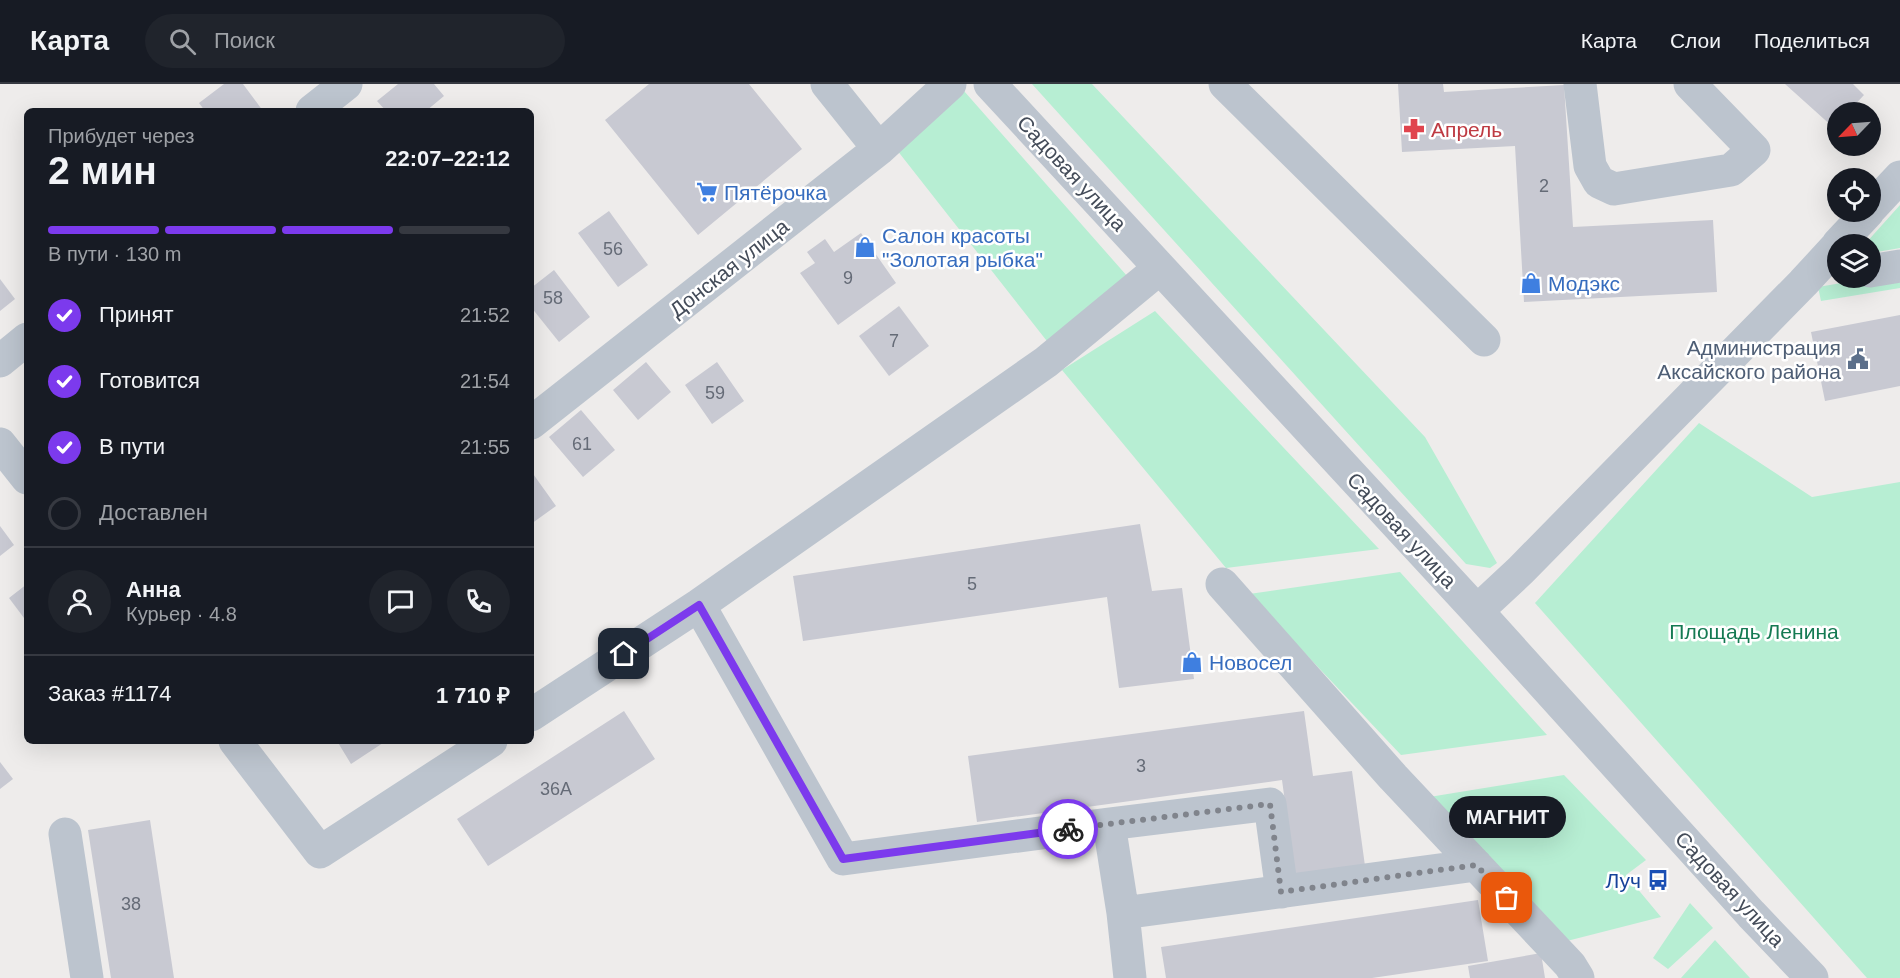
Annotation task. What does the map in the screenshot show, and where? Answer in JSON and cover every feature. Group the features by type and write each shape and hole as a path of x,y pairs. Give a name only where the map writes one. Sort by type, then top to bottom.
{"street":[{"path":"316,108 346,84"},
{"path":"828,84 879,149"},
{"name":"Донская улица","path":"534,421 879,149 950,84"},
{"name":"Садовая улица","path":"990,84 1812,978"},
{"path":"1225,84 1484,340"},
{"path":"1580,84 1590,166 1599,182 1614,189 1731,170 1754,150 1690,84"},
{"path":"1881,197 1900,177"},
{"path":"1848,234 1858,222"},
{"path":"1477,611 1521,570 1827,257"},
{"path":"1881,269 1900,266"},
{"path":"534,713 699,605 1046,362 1160,268"},
{"path":"1803,283 1827,279"},
{"path":"0,361 24,341"},
{"path":"0,444 24,474"},
{"path":"1222,584 1393,777 1570,965 1578,978"},
{"path":"699,605 843,859 1270,804 1281,892"},
{"path":"237,744 320,852 486,744"},
{"path":"1109,824 1123,913 1130,978"},
{"path":"65,834 87,978"},
{"path":"1123,913 1476,865"}],"green space":[{"path":"1032,84 1092,84 1425,437 1497,563 1490,568 1466,564"},
{"path":"964,91 1135,285 1050,345 893,145"},
{"path":"1900,205 1900,248 1881,251 1881,234 1874,234"},
{"path":"1900,273 1900,288 1821,301 1818,287 1881,288 1881,276"},
{"path":"1155,311 1379,549 1226,568 1062,370"},
{"name":"Площадь Ленина","path":"1699,423 1812,497 1900,482 1900,978 1867,978 1535,603"},
{"path":"1400,572 1547,735 1401,755 1249,594"},
{"path":"1564,775 1646,860 1626,875 1661,917 1563,942 1423,798"},
{"path":"1690,903 1713,928 1668,969 1653,958"},
{"path":"1715,940 1750,978 1681,978"}],"building":[{"path":"224,84 243,84 261,108 203,108 199,103"},
{"path":"398,84 434,84 444,96 430,108 383,108 377,101"},
{"name":"Пятёрочка","path":"649,84 749,84 802,149 698,235 605,120"},
{"path":"1398,84 1443,84 1444,92 1564,85 1573,227 1713,220 1717,292 1524,302 1515,146 1402,152"},
{"path":"1785,84 1853,84 1864,95 1857,102 1827,102 1827,122"},
{"path":"609,211 648,265 618,287 578,233"},
{"path":"861,233 896,283 838,325 800,273 815,263 807,252 825,239 834,252"},
{"path":"554,270 590,317 559,342 534,311 534,286"},
{"path":"0,279 15,299 0,311"},
{"path":"899,306 929,346 889,376 859,336"},
{"name":"Администрация Аксайского района","path":"1900,315 1900,386 1825,401 1811,332"},
{"path":"646,362 671,392 638,420 613,390"},
{"path":"717,362 744,401 712,424 685,385"},
{"path":"581,410 615,450 583,477 549,437"},
{"path":"534,475 556,506 534,522"},
{"path":"1140,524 1152,591 1182,588 1194,679 1119,688 1107,597 803,641 793,576"},
{"path":"0,526 14,545 0,556"},
{"path":"24,586 24,618 9,598"},
{"path":"624,711 655,759 488,866 457,819"},
{"path":"1304,711 1313,776 1352,771 1365,866 1295,876 1282,780 977,822 968,756"},
{"path":"339,744 381,744 351,764"},
{"path":"0,762 13,779 0,789"},
{"path":"150,820 174,978 111,978 88,830"},
{"path":"1478,900 1488,961 1372,978 1166,978 1161,947"},
{"path":"1541,953 1545,978 1470,978 1468,966"}],"way so far":[{"path":"1068,829 1270,804 1281,892 1476,865 1507,898"}],"place":[{"name":"Апрель","path":"1414,129"},
{"name":"Пятёрочка","path":"707,192"},
{"name":"Салон красоты \"Золотая рыбка\"","path":"865,247"},
{"name":"Модэкс","path":"1531,283"},
{"name":"Администрация Аксайского района","path":"1858,359"},
{"name":"Новосел","path":"1192,662"},
{"name":"Луч","path":"1658,880"},
{"name":"МАГНИТ","path":"1507,898"}],"route":[{"path":"624,654 699,605 843,859 1068,829"}]}
